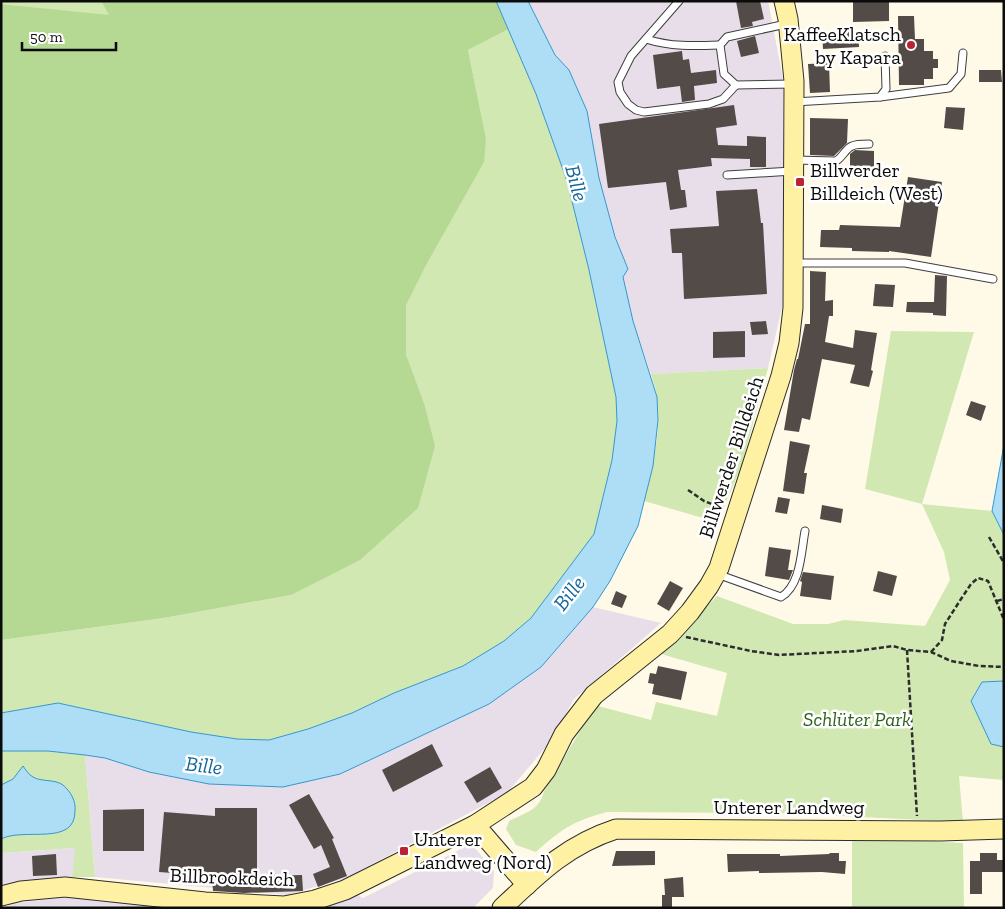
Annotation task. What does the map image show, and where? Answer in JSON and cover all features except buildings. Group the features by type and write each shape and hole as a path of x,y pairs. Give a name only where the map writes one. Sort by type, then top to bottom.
{"street":[{"name":"Billwerder Billdeich","path":"475,825 533,787 546,770 564,734 594,696 670,634 710,586 716,574 737,515 781,376 789,343 793,308 794,93 788,23 784,1"},
{"path":"475,825 527,885"},
{"name":"Billbrookdeich","path":"1,896 21,891 65,887 205,902 284,906 315,900 345,890 475,825"},
{"name":"Unterer Landweg","path":"502,908 560,857 577,845 606,833 626,828 1004,829"}],"lane":[{"path":"679,1 631,56 618,82 620,92 628,104 636,110 644,112 709,104 723,99 736,85"},
{"path":"646,39 680,46 720,45 727,38 788,23"},
{"path":"720,45 724,74 736,85 794,93 880,97 949,88 961,74 963,53"},
{"path":"880,97 886,90 885,56"},
{"path":"727,175 793,165 836,161 842,158 849,147 869,144"},
{"path":"793,263 905,263 993,279"},
{"path":"716,574 781,597 788,593 794,584 805,531"}],"path":[{"path":"688,490 704,501 737,515"},
{"path":"989,536 1004,563"},
{"path":"931,652 942,640 945,624 970,584 978,578 988,581 1004,620"},
{"path":"997,601 1004,599"},
{"path":"670,634 751,651 780,655 857,651 893,646 907,650 931,652 951,661 979,666 1004,667"},
{"path":"907,650 917,830"}],"shaded area":[{"path":"528,1 768,1 783,79 784,299 768,368 651,374 633,321 623,277 628,269 615,237 599,178 587,111 569,70 555,55"},
{"path":"593,607 661,623 574,699 551,741 507,793 346,878 287,895 95,877 85,755 105,758 149,772 209,784 283,787 340,774 489,704 541,667"},
{"path":"467,846 475,848 494,871 493,888 473,908 325,908 358,895 363,898"},
{"path":"76,848 72,877 24,882 1,887 1,853"},
{"path":"77,896 169,908 3,908 15,903"}],"green space":[{"path":"1,1 101,1 110,16 1,4"},
{"path":"101,1 496,1 509,29 468,50 486,138 484,162 426,265 406,305 406,355 424,403 435,446 418,508 360,560 291,595 164,618 1,640 1,4 109,15"},
{"path":"509,29 536,94 567,181 589,270 616,397 617,421 612,460 594,534 556,586 531,618 504,641 463,666 394,693 352,713 308,729 269,740 237,739 191,732 59,703 1,713 1,640 164,618 291,595 424,403 405,355 405,305 486,138 468,50"},
{"path":"891,331 974,332 922,504 865,489"},
{"path":"768,368 741,468 717,522 644,501 655,449 658,423 657,397 651,374"},
{"name":"Schlüter Park","path":"922,504 992,511 1004,535 1004,681 982,682 991,744 1004,747 1004,780 959,776 963,822 779,813 607,812 568,827 536,852 516,845 506,829 509,821 531,810 539,803 544,791 586,721 598,706 651,720 656,702 717,716 727,673 661,654 717,596 793,624 828,624 844,620 925,626 950,580 944,552"},
{"path":"1,751 48,751 85,755 95,877 72,877 75,848 1,853"},
{"path":"852,838 963,843 964,908 852,908"}],"water":[{"name":"Bille","path":"496,1 528,1 555,55 569,70 587,111 599,178 615,237 628,269 623,277 633,321 657,397 658,420 653,466 638,526 610,581 593,607 541,667 489,704 340,774 283,787 209,784 149,772 105,758 48,751 1,751 1,713 58,703 191,732 237,739 269,740 308,729 352,713 394,693 463,666 504,641 531,618 594,534 612,460 617,421 616,397 589,270 567,181 536,94"},
{"path":"1004,445 1004,535 992,511"},
{"path":"1004,681 1004,747 991,744 971,701 982,682"},
{"path":"23,766 33,777 60,783 71,794 75,804 75,811 73,822 67,829 58,833 11,836 1,839 1,785 13,779"}],"place":[{"name":"KaffeeKlatsch by Kapara","path":"911,45"},
{"name":"Billwerder Billdeich (West)","path":"800,182"},
{"name":"Unterer Landweg (Nord)","path":"404,851"}]}
